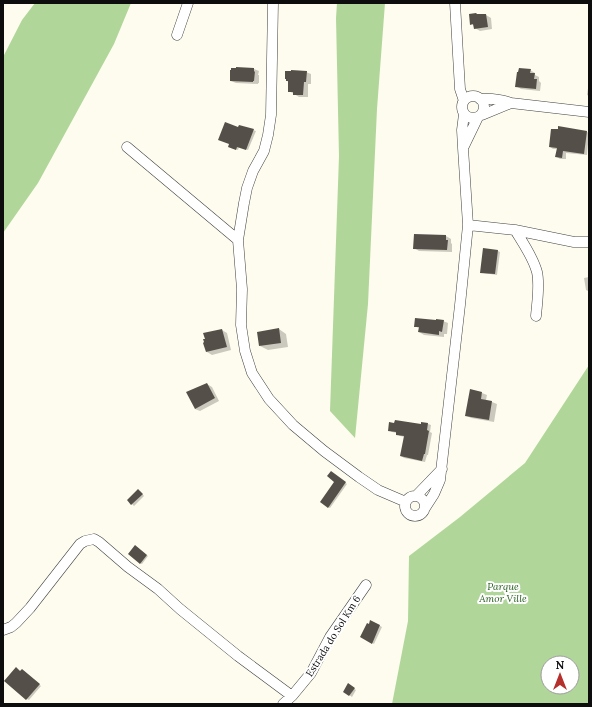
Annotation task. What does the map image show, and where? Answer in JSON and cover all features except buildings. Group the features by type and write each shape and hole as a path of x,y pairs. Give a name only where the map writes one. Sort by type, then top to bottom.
{"street":[{"path":"177,35 188,3"},
{"path":"273,3 271,115 268,136 264,151 253,171 247,188 238,240 242,289 241,325 246,351 252,373 269,399 293,425 313,442 378,490 406,502"},
{"path":"454,3 460,89 464,101"},
{"path":"460,83 483,102 484,107 484,111 463,148"},
{"path":"442,468 416,496 410,498 406,502 406,509 410,514 419,515 424,511 438,488 442,468 468,225 462,130 464,114 462,108 464,101 468,97 494,98 511,103 589,112"},
{"path":"464,114 468,118 473,119 511,103"},
{"path":"127,147 238,240"},
{"path":"468,225 515,230 574,242 589,242"},
{"path":"515,230 526,248 537,272 538,282 536,316"},
{"path":"416,496 419,496 424,500 426,505 425,508"},
{"path":"3,630 16,623 30,608 80,544 94,539 158,589 180,609 238,656 292,696"},
{"name":"Estrada do Sol Km 6","path":"283,704 292,696 310,673 330,637 366,585"}],"green space":[{"path":"35,3 131,3 114,44 38,183 3,233 3,57 22,20"},
{"path":"337,3 385,3 377,109 368,304 355,438 330,411 339,156"},
{"name":"Parque Amor Ville","path":"589,365 589,704 392,704 408,621 409,556 460,517 525,463"}]}
